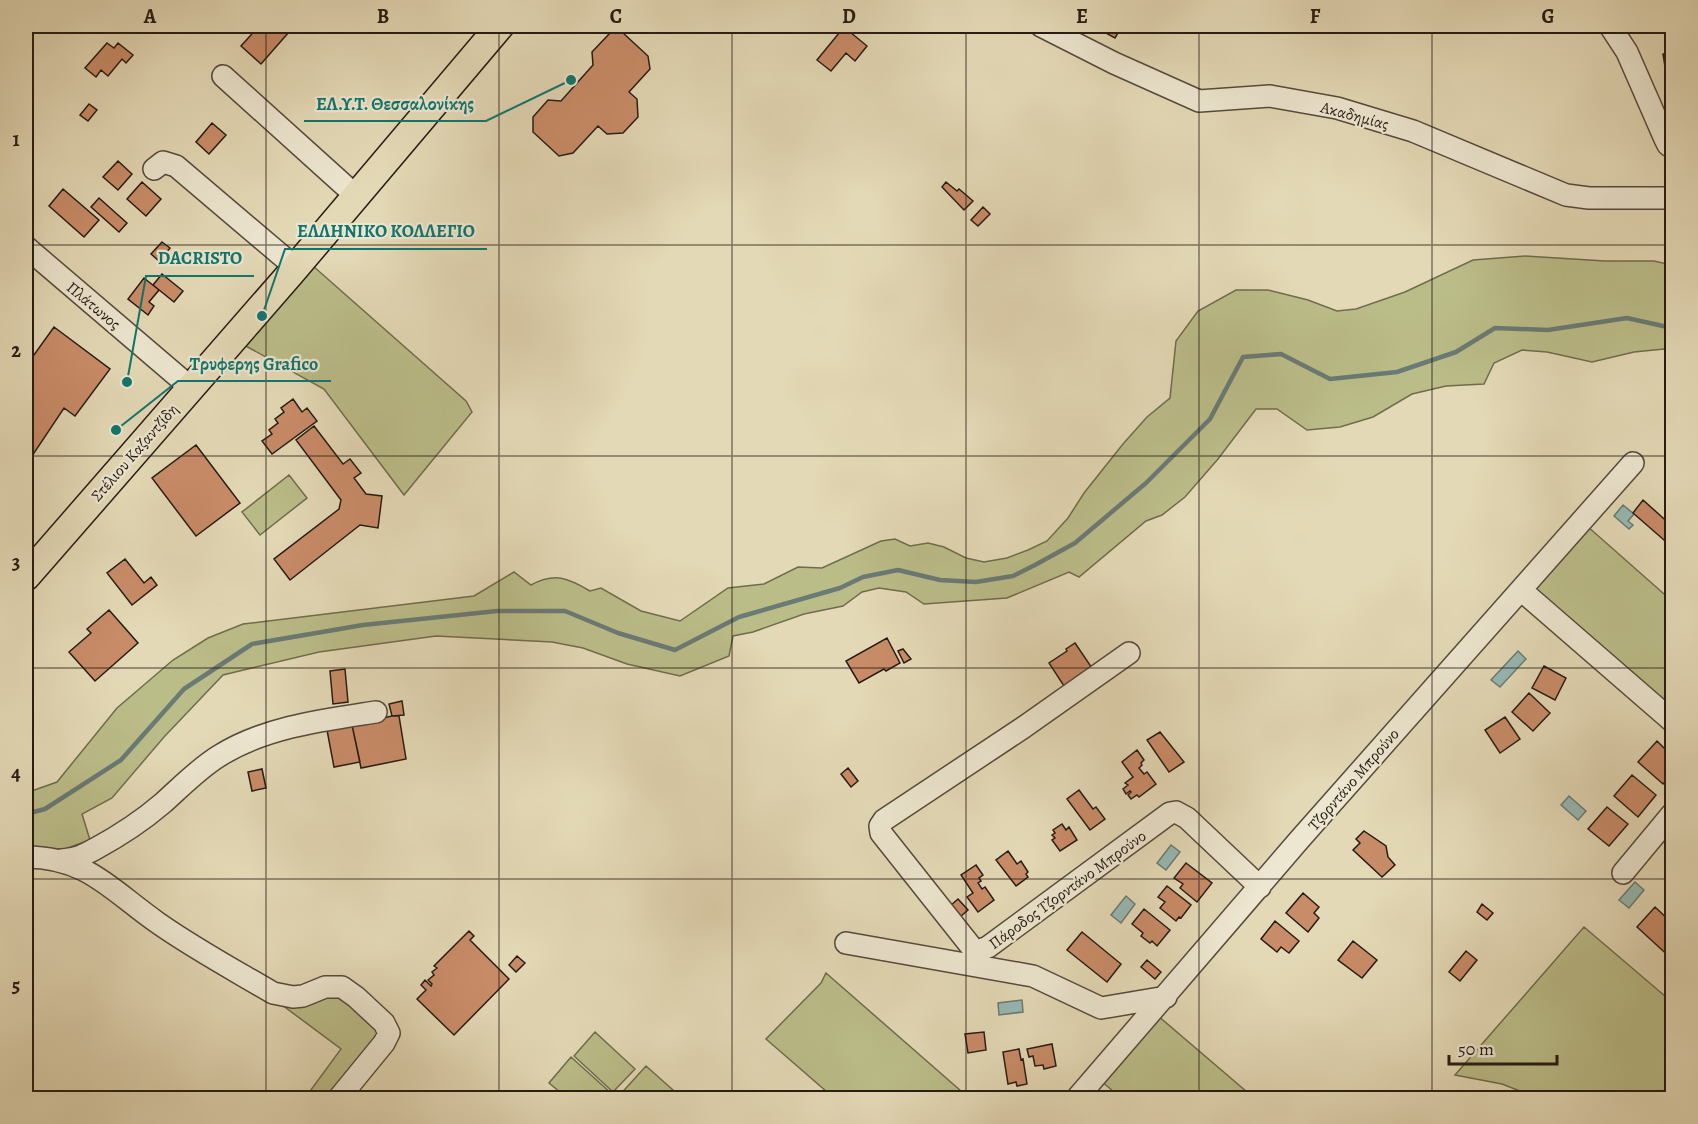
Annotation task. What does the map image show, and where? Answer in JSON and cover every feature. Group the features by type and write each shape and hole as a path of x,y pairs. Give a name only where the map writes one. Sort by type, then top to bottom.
{"main road":[{"name":"Στέλιου Καζαντζίδη","path":"26,577 500,26"}],"street":[{"name":"Ακαδημίας","path":"1041,26 1114,63 1200,101 1270,96 1337,108 1413,131 1566,195 1588,198 1672,198"},
{"path":"1610,26 1627,52 1668,146 1672,147"},
{"path":"223,76 355,195"},
{"path":"154,169 163,162 176,166 295,267"},
{"name":"Πλάτωνος","path":"26,247 190,387"},
{"name":"Τζορντάνο Μπρούνο","path":"1077,1098 1633,463"},
{"path":"1521,590 1672,721"},
{"name":"Πάροδος Τζορντάνο Μπρούνο","path":"1129,653 1024,727 884,820 880,826 881,833 976,950 988,947 1170,813 1176,812 1187,818 1260,887"},
{"path":"26,857 78,859 127,830 161,805 208,763 228,751 279,731 330,719 376,712"},
{"path":"1623,873 1672,814"},
{"path":"60,860 92,873 158,923 273,993 293,997 303,996 326,987 342,987 356,997 384,1023 389,1033 339,1098"},
{"path":"846,943 1033,976 1101,1008 1166,997"}],"green space":[{"path":"1525,256 1605,261 1654,261 1672,265 1672,353 1664,349 1634,352 1592,362 1547,352 1522,350 1494,363 1484,384 1446,386 1412,394 1373,417 1340,427 1307,430 1277,409 1256,409 1218,459 1185,497 1162,515 1146,521 1079,577 1069,572 1007,598 924,604 906,592 879,588 862,592 843,606 804,614 753,632 733,636 729,656 680,676 627,664 583,648 552,642 436,636 319,652 223,675 164,737 112,798 82,814 90,840 56,852 26,851 26,793 57,782 117,708 173,660 208,638 243,624 474,596 514,572 531,585 547,579 561,578 590,591 601,588 641,611 680,621 728,588 764,584 798,567 822,568 881,541 895,539 910,546 928,543 944,547 966,558 984,562 1007,558 1047,541 1068,518 1084,493 1123,444 1147,417 1170,398 1176,341 1198,311 1236,290 1268,290 1308,300 1337,311 1356,309 1405,292 1473,260"},
{"path":"313,266 466,401 472,412 404,495 324,389 244,345"},
{"path":"289,475 307,498 260,535 242,512"},
{"path":"1587,526 1672,601 1672,717 1528,591"},
{"path":"1584,927 1672,1002 1672,1098 1538,1098 1502,1084 1455,1075"},
{"path":"826,973 969,1098 834,1098 766,1039 821,983"},
{"path":"342,993 383,1033 331,1098 305,1098 341,1049 278,1002"},
{"path":"1157,1015 1254,1098 1121,1098 1100,1080"},
{"path":"595,1032 635,1069 613,1092 574,1056"},
{"path":"571,1057 612,1094 608,1098 567,1098 549,1083"},
{"path":"646,1066 682,1098 617,1098"}],"water":[{"path":"1623,505 1634,514 1628,521 1633,525 1629,529 1614,516"},
{"path":"1518,651 1526,659 1500,687 1491,680"},
{"path":"1569,796 1586,811 1578,820 1561,805"},
{"path":"1171,845 1180,852 1166,870 1157,863"},
{"path":"1635,882 1644,890 1629,908 1619,900"},
{"path":"1126,896 1135,904 1121,923 1111,915"},
{"path":"1022,1000 1023,1012 999,1015 998,1003"}],"building":[{"path":"259,26 282,26 289,32 261,64 241,46"},
{"path":"1104,26 1122,26 1115,38 1102,31"},
{"path":"844,27 867,46 855,61 846,53 831,71 817,60"},
{"path":"622,32 648,56 650,69 629,92 637,99 638,117 623,133 607,134 598,126 573,153 559,156 533,132 533,117 548,100 561,101 593,65 592,52 610,33"},
{"path":"107,43 114,48 118,43 133,55 126,63 122,59 108,76 101,70 96,77 85,68"},
{"path":"1672,52 1672,72 1666,73 1663,54"},
{"path":"89,104 97,110 88,121 80,115"},
{"path":"212,123 226,135 209,154 196,142"},
{"path":"118,161 132,174 118,190 103,177"},
{"path":"142,182 161,199 146,216 127,199"},
{"path":"946,182 973,201 964,210 942,187"},
{"path":"63,189 99,220 84,237 49,206"},
{"path":"99,198 127,223 119,232 91,207"},
{"path":"983,207 990,214 978,226 971,220"},
{"path":"162,242 170,248 159,261 151,254"},
{"path":"162,274 183,291 174,302 153,285"},
{"path":"144,278 159,290 149,302 154,306 148,315 128,299"},
{"path":"54,327 110,369 75,416 64,408 26,465 26,366"},
{"path":"293,399 302,412 307,408 317,421 272,454 262,441 272,434 269,430 278,423 275,419 284,412 281,408"},
{"path":"314,426 343,464 350,459 361,473 354,478 366,494 382,496 378,528 360,525 290,580 274,559 339,509 341,500 296,440"},
{"path":"196,445 240,503 196,536 152,478"},
{"path":"1643,500 1672,526 1672,530 1664,540 1633,513"},
{"path":"125,559 144,583 151,577 157,585 132,605 107,573"},
{"path":"109,610 138,643 95,681 69,652 91,633 87,629"},
{"path":"887,638 900,663 859,683 846,661"},
{"path":"1075,643 1092,668 1064,686 1049,663"},
{"path":"903,649 911,659 904,663 898,651"},
{"path":"1544,666 1566,678 1555,700 1532,688"},
{"path":"345,669 348,702 333,704 330,671"},
{"path":"1529,693 1550,713 1533,731 1512,712"},
{"path":"402,701 404,715 392,716 389,704"},
{"path":"399,716 406,759 361,768 352,725"},
{"path":"1505,717 1520,739 1500,753 1485,730"},
{"path":"352,725 360,762 334,767 327,730"},
{"path":"1160,732 1184,762 1169,772 1147,740"},
{"path":"1657,741 1672,756 1672,773 1663,784 1638,762"},
{"path":"1137,750 1144,760 1139,768 1144,774 1147,772 1156,784 1139,797 1137,795 1131,799 1128,795 1131,792 1126,794 1123,789 1128,785 1125,783 1133,777 1122,762"},
{"path":"848,768 858,781 851,787 841,774"},
{"path":"262,769 266,788 252,791 248,772"},
{"path":"1632,775 1656,795 1638,817 1614,796"},
{"path":"1079,790 1093,809 1096,807 1105,819 1090,830 1067,799"},
{"path":"1607,807 1628,824 1609,846 1588,829"},
{"path":"1062,824 1066,830 1069,827 1077,840 1060,851 1052,840 1055,838 1052,835 1055,833 1053,830"},
{"path":"1364,831 1386,846 1388,857 1395,865 1382,877 1353,850 1360,843 1356,839"},
{"path":"1008,851 1017,864 1021,861 1028,872 1026,874 1028,877 1016,886 996,860"},
{"path":"1186,863 1212,883 1197,902 1180,888 1183,884 1174,878"},
{"path":"976,865 983,875 979,878 981,881 978,883 982,889 985,887 994,900 978,912 967,897 973,893 961,875"},
{"path":"1167,886 1191,905 1176,921 1160,908 1165,902 1158,897"},
{"path":"1303,893 1319,907 1314,913 1319,918 1308,932 1286,913"},
{"path":"958,899 968,910 960,917 950,906"},
{"path":"1482,904 1493,913 1487,920 1477,912"},
{"path":"1655,907 1672,923 1672,959 1637,927"},
{"path":"1144,909 1170,930 1157,946 1141,936 1143,933 1132,924"},
{"path":"1275,921 1299,941 1289,953 1281,947 1277,952 1261,939"},
{"path":"469,931 474,936 470,940 509,979 454,1035 417,999 426,990 421,985 425,980 431,986 428,980 437,968 434,966"},
{"path":"1082,932 1121,964 1107,982 1067,950"},
{"path":"1353,941 1377,960 1362,978 1338,960"},
{"path":"1466,951 1477,960 1460,981 1449,972"},
{"path":"517,956 525,963 516,972 509,965"},
{"path":"1147,960 1161,972 1155,979 1141,967"},
{"path":"984,1032 986,1050 968,1053 965,1034"},
{"path":"1052,1044 1056,1066 1044,1069 1043,1065 1035,1066 1033,1056 1029,1057 1027,1049"},
{"path":"1019,1049 1027,1084 1017,1086 1016,1082 1008,1084 1003,1052"}],"waterway":[{"path":"26,814 45,809 121,760 184,689 252,644 363,625 497,611 565,611 618,633 675,650 739,617 840,588 863,577 898,570 940,580 976,582 1013,576 1075,543 1146,483 1210,419 1243,357 1281,354 1330,379 1397,372 1456,352 1495,328 1548,330 1627,318 1672,328"}],"place":[{"name":"ΕΛ.Υ.Τ. Θεσσαλονίκης","path":"571,80"},
{"name":"ΕΛΛΗΝΙΚΟ ΚΟΛΛΕΓΙΟ","path":"262,316"},
{"name":"DACRISTO","path":"127,382"},
{"name":"Τρυφερης Grafico","path":"116,430"}]}
